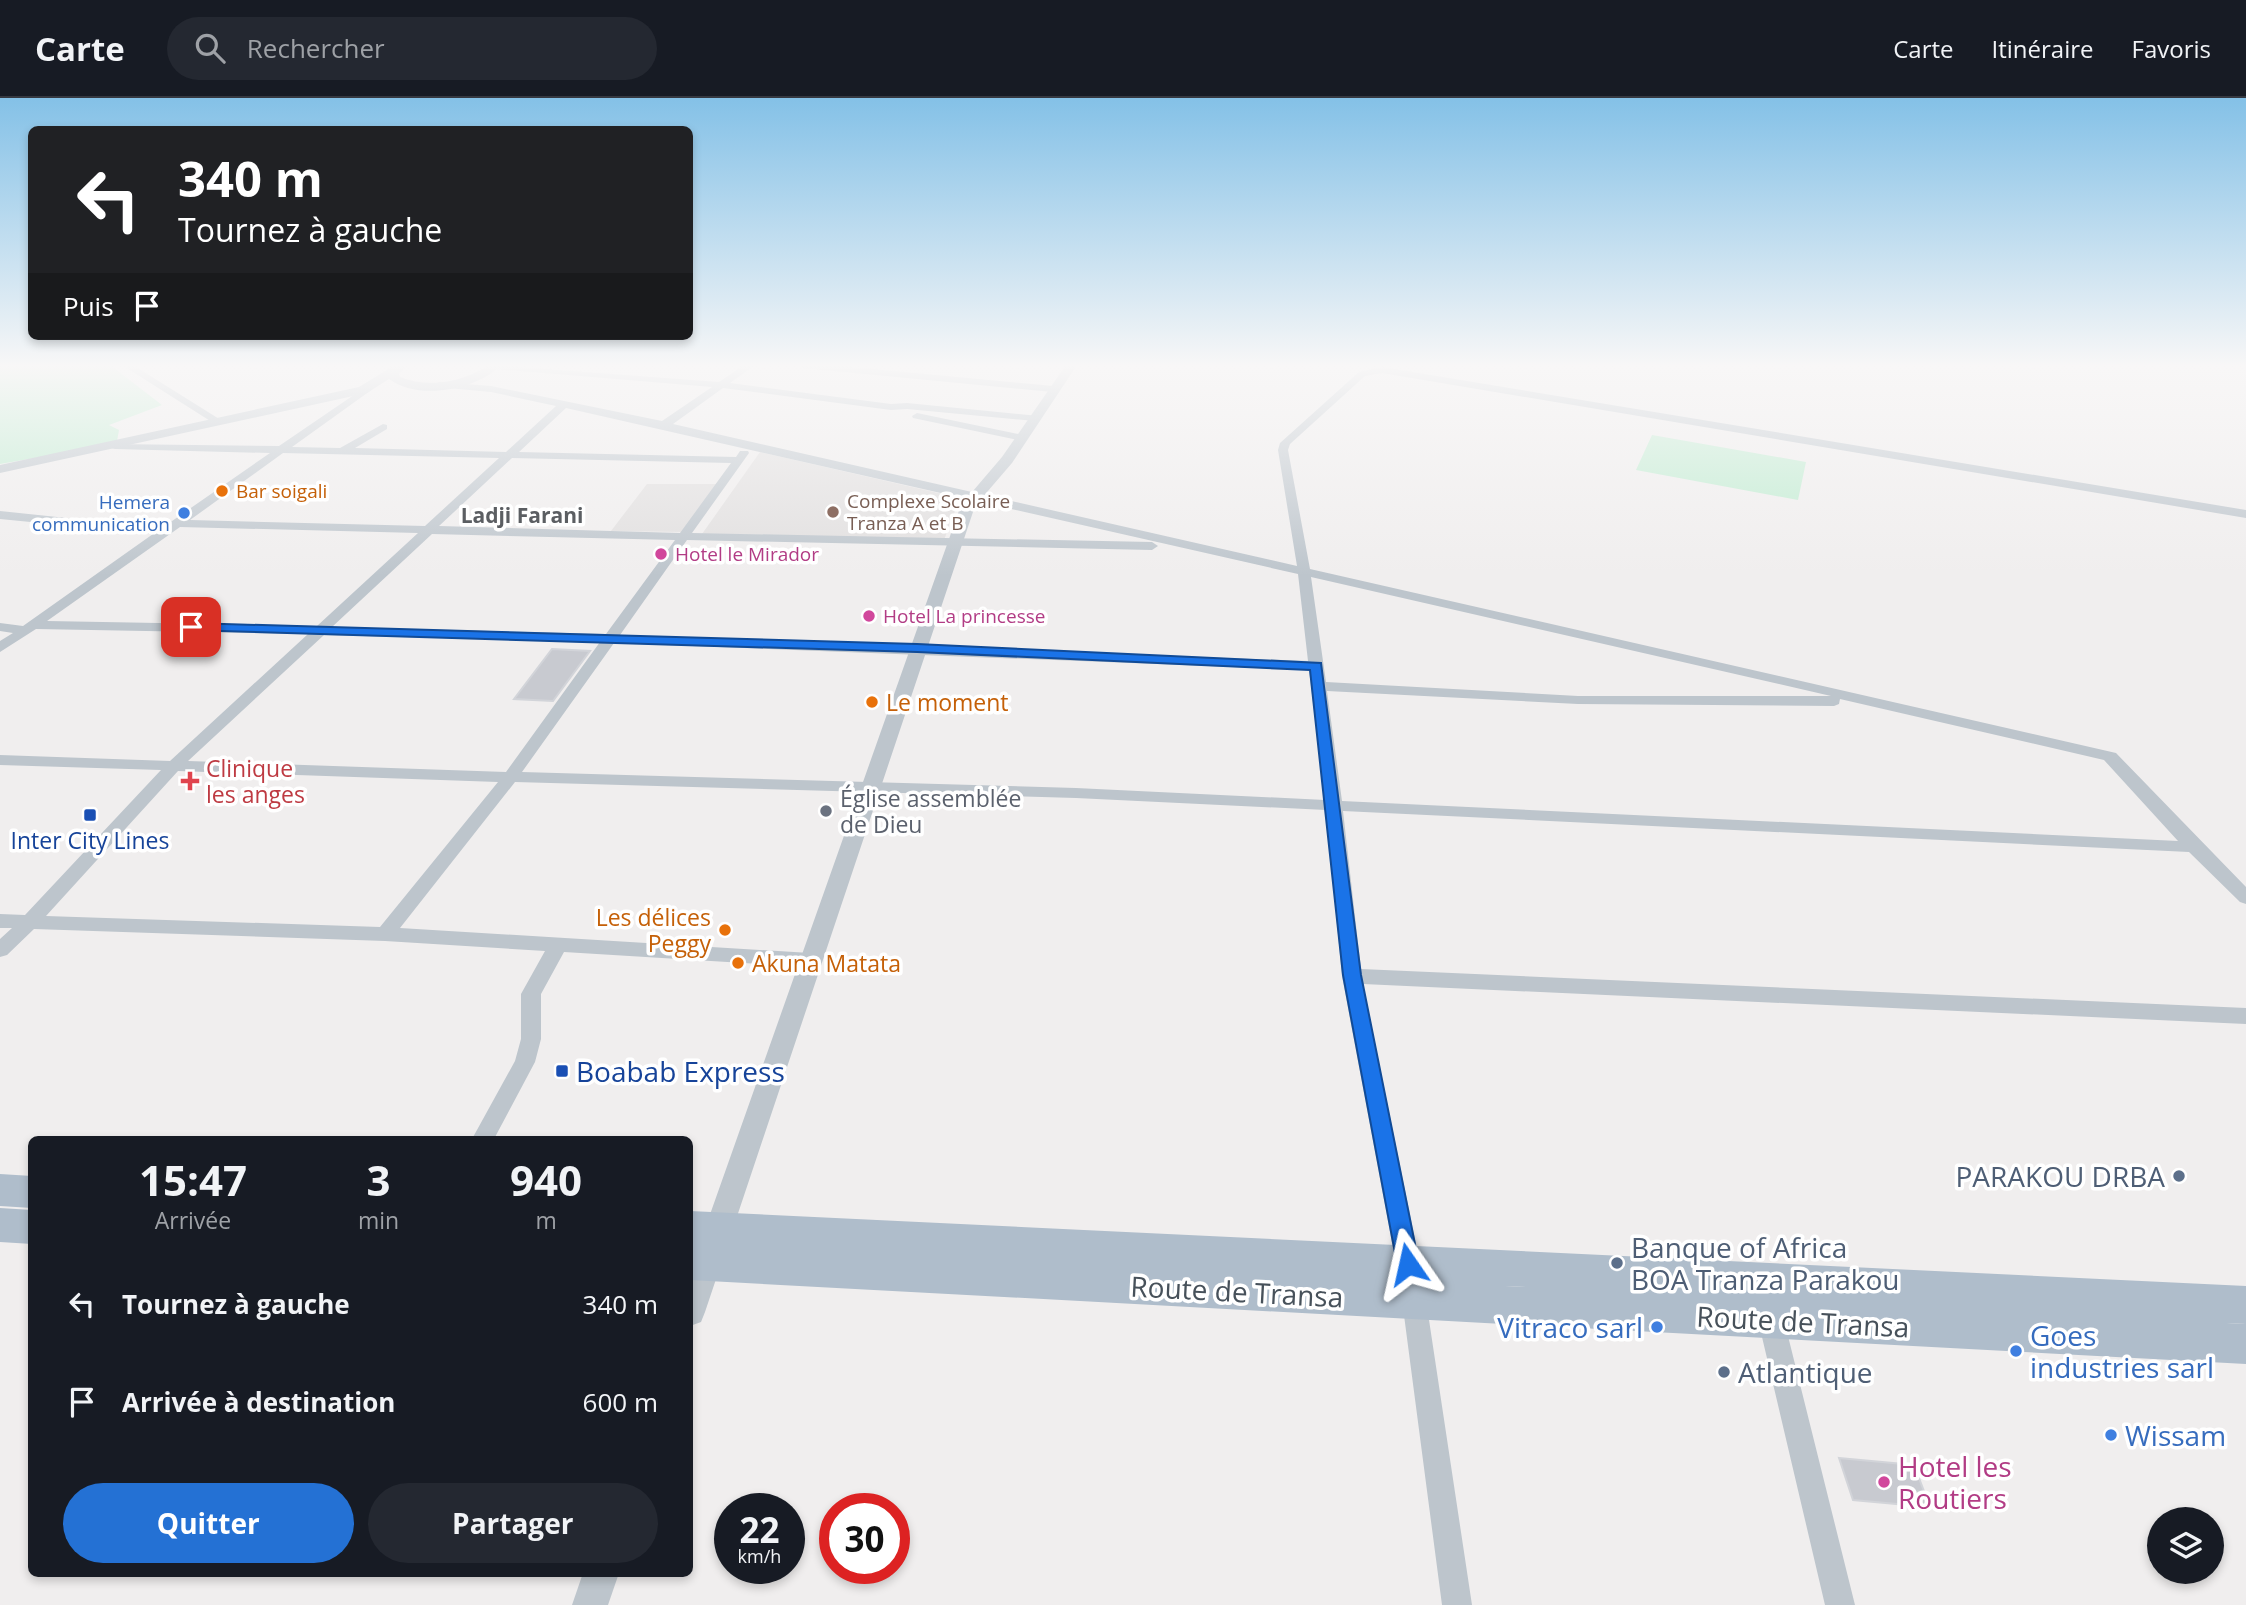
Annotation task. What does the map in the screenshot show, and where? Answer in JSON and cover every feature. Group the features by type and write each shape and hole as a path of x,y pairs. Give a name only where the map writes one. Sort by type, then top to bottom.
{"main road":[{"path":"0,1191 28,1192"},
{"path":"0,1225 28,1227"},
{"name":"Route de Transa","path":"700,1246 1411,1282 2246,1305"},
{"name":"Route de Transa","path":"1411,1282 1771,1320 2246,1344"}],"street":[{"path":"0,469 161,435"},
{"path":"0,648 303,435"},
{"path":"342,451 369,435"},
{"path":"0,950 29,923 173,767 528,435"},
{"path":"707,435 2110,756 2194,847 2246,898"},
{"path":"1010,435 1023,438"},
{"path":"693,1292 700,1246 810,960 953,544 973,496 998,472 1025,435"},
{"path":"1294,435 1285,443 1283,450 1317,666 1317,686 1334,804 1352,975 1411,1282 1457,1605"},
{"path":"1773,435 2246,514"},
{"path":"115,446 738,460"},
{"path":"385,934 510,778 738,460 751,446"},
{"path":"0,515 165,533"},
{"path":"177,523 953,544 1184,546"},
{"path":"0,627 323,629 917,648 1317,666"},
{"path":"1317,686 1578,700 1869,702"},
{"path":"0,760 510,778 1076,793 2194,847"},
{"path":"0,921 385,934 810,960"},
{"path":"485,1136 525,1062 531,1039 531,994 558,945"},
{"path":"1352,975 2246,1016"},
{"path":"1771,1320 1840,1605"},
{"path":"590,1605 600,1577"}],"shaded area":[{"path":"760,452 960,498 944,540 702,534"},
{"path":"647,484 718,484 686,532 611,531"}],"green space":[{"path":"0,435 118,435 117,441 0,464"},
{"path":"1652,435 1806,462 1798,500 1636,470"}],"building":[{"path":"552,649 590,651 553,701 514,699"},
{"name":"Hotel les Routiers","path":"1839,1458 1914,1465 1930,1507 1853,1500"}],"place":[{"name":"Bar soigali","path":"222,491"},
{"name":"Complexe Scolaire Tranza A et B","path":"833,512"},
{"name":"Hemera communication","path":"184,513"},
{"name":"Hotel le Mirador","path":"661,554"},
{"name":"Hotel La princesse","path":"869,616"},
{"name":"Le moment","path":"872,702"},
{"name":"Clinique les anges","path":"190,781"},
{"name":"Église assemblée de Dieu","path":"826,811"},
{"name":"Inter City Lines","path":"90,815"},
{"name":"Les délices Peggy","path":"725,930"},
{"name":"Akuna Matata","path":"738,963"},
{"name":"Boabab Express","path":"562,1071"},
{"name":"PARAKOU DRBA","path":"2179,1176"},
{"name":"Banque of Africa BOA Tranza Parakou","path":"1617,1263"},
{"name":"Vitraco sarl","path":"1657,1327"},
{"name":"Goes industries sarl","path":"2016,1351"},
{"name":"Atlantique","path":"1724,1372"},
{"name":"Wissam","path":"2111,1435"},
{"name":"Hotel les Routiers","path":"1884,1482"}],"district":[{"name":"Ladji Farani","path":"522,515"}],"route":[{"path":"191,627 917,648 1317,666 1317,686 1334,804 1352,975 1408,1264"}]}
